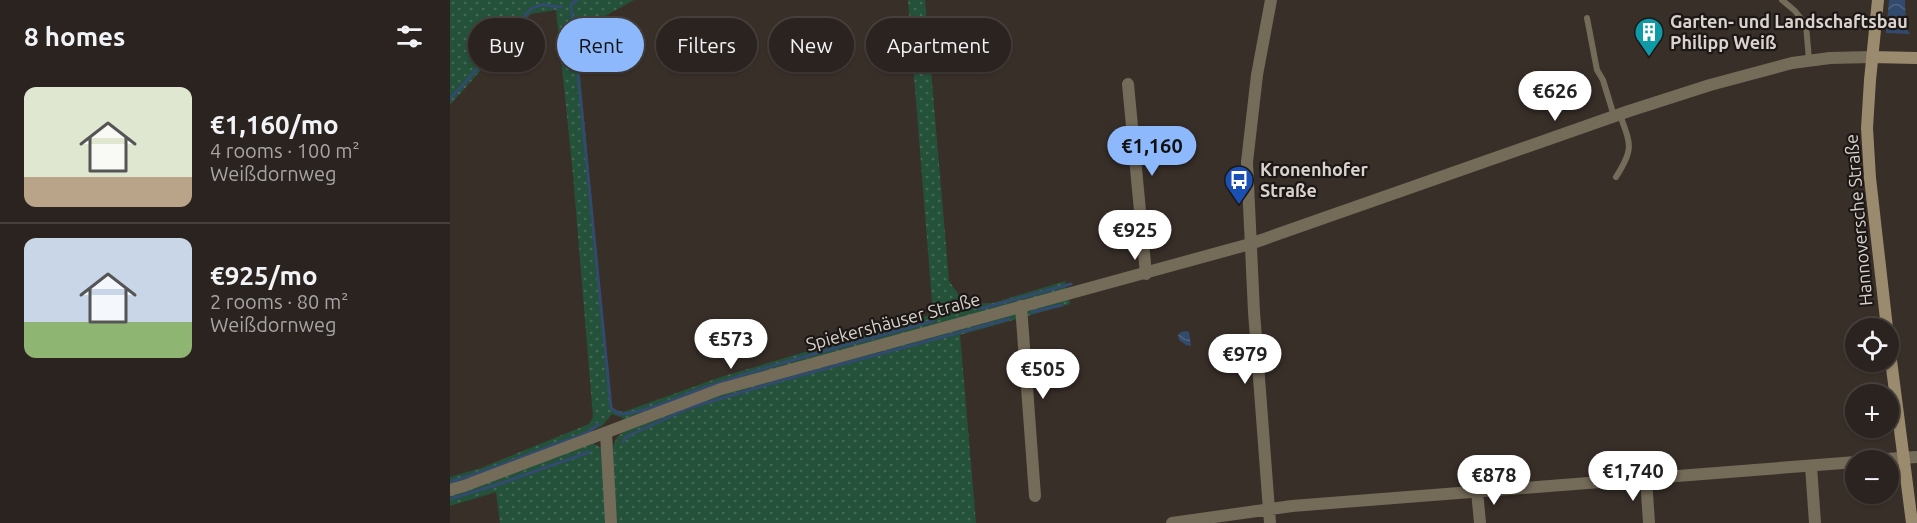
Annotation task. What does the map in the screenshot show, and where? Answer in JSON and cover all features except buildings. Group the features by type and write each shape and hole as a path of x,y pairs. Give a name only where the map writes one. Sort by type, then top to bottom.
{"main road":[{"name":"Hannoversche Straße","path":"1878,0 1868,106 1868,151 1886,318"},
{"path":"1872,57 1917,58"},
{"path":"1893,372 1912,523"}],"street":[{"path":"1270,523 1250,244 1247,162 1257,75 1271,0"},
{"name":"Spiekershäuser Straße","path":"450,490 720,389 1250,244 1730,79 1809,60 1872,57"},
{"path":"1128,84 1146,274"},
{"path":"1020,306 1035,496"},
{"path":"606,433 611,523"},
{"path":"1899,458 1917,457"},
{"path":"1172,523 1269,508 1845,463"},
{"path":"1811,466 1815,523"},
{"path":"1646,477 1649,523"},
{"path":"1478,491 1480,523"}],"lane":[{"path":"1782,0 1806,25 1809,60"},
{"path":"1587,18 1597,70 1630,149 1626,162 1616,177"}],"green space":[{"path":"450,0 634,0 601,18 557,20 556,10 531,14 527,18 468,18 468,72 479,72 450,105"},
{"path":"908,0 925,0 927,18 909,18"},
{"path":"562,72 580,72 611,408 623,412 721,377 933,314 914,72 931,72 949,281 965,304 993,303 1065,281 1070,304 960,335 976,523 500,523 496,492 450,506 450,477 481,468 589,424 593,417","holes":["612,414 623,418 627,429 617,437 612,449 596,445 585,433 602,426"]}],"water":[{"path":"1889,0 1905,0 1906,28 1910,34 1886,33"},
{"path":"1189,332 1191,346 1179,340 1178,335"}],"waterway":[{"path":"577,0 571,4 611,408 617,413 633,413 752,372 933,321"},
{"path":"450,99 531,9 545,5 562,7"},
{"path":"968,307 983,308 1071,284"},
{"path":"1032,312 1062,305"},
{"path":"623,442 626,437 689,408 1009,319"},
{"path":"450,482 578,436 598,424"},
{"path":"450,499 589,452"}],"place":[{"name":"Garten- und Landschaftsbau Philipp Weiß","path":"1649,58"},
{"name":"Kronenhofer Straße","path":"1239,206"}]}
